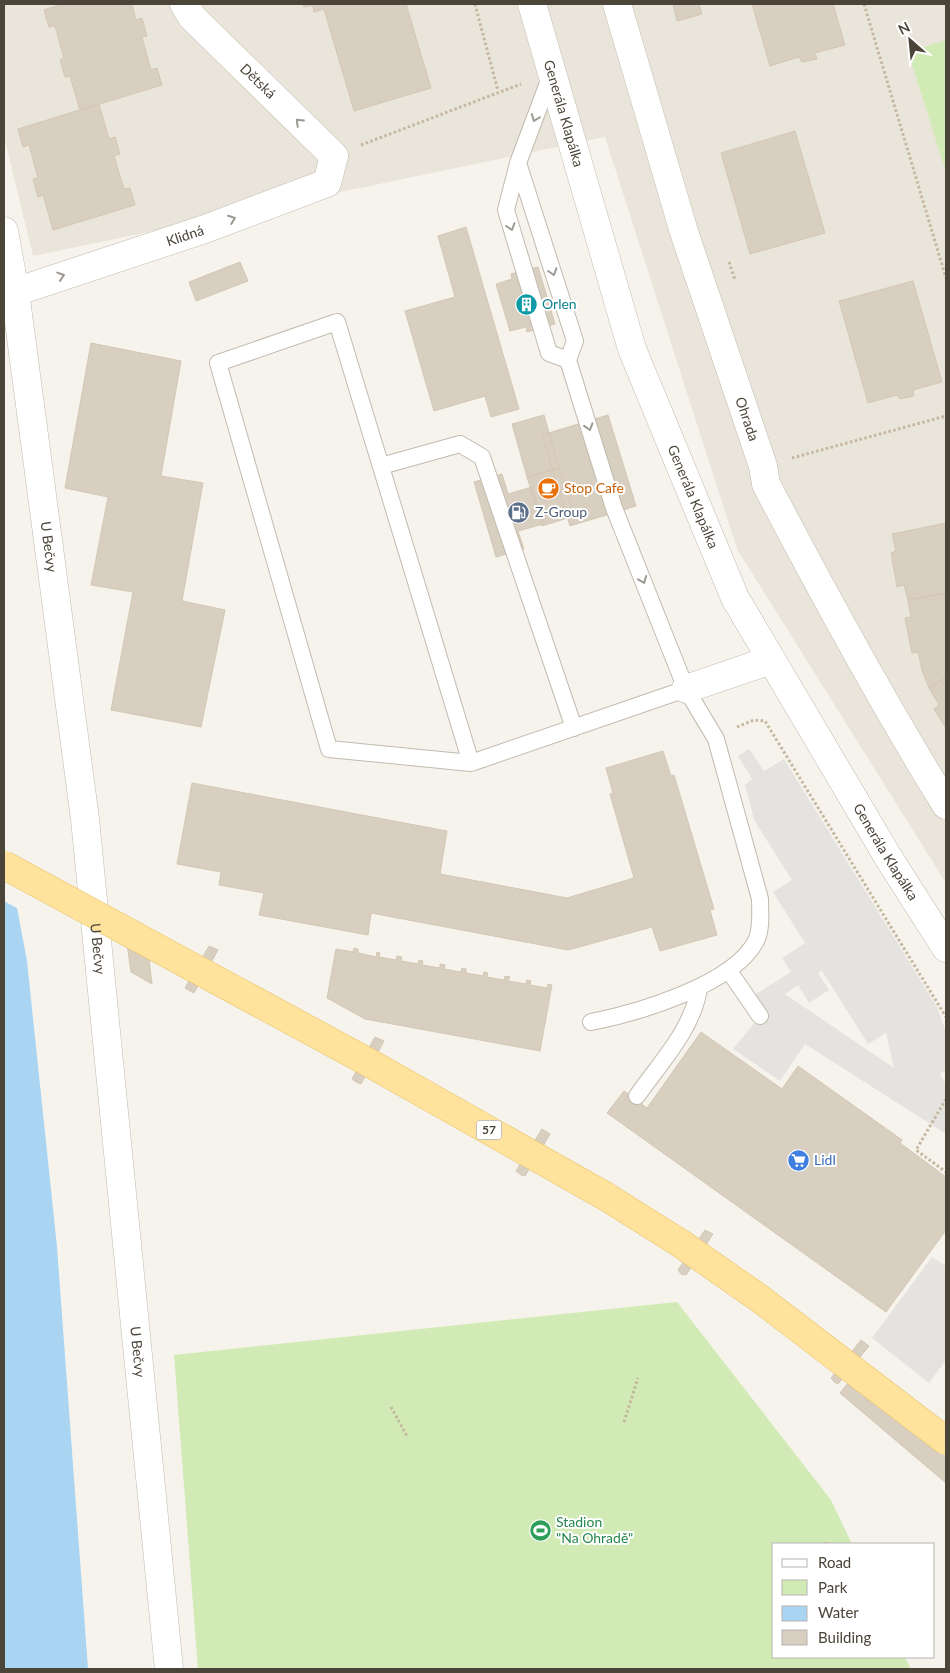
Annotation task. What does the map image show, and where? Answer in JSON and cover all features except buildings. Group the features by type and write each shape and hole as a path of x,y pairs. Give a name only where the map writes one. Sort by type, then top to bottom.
{"main road":[{"name":"57","path":"4,864 358,1056 605,1196 759,1298 946,1441"}],"street":[{"name":"Dětská","path":"184,4 192,17 334,156"},
{"name":"Generála Klapálka","path":"532,4 632,349 735,598 888,857 946,948"},
{"name":"Ohrada","path":"617,4 684,232 763,466 766,484 837,619 897,726 946,804"},
{"name":"Klidná","path":"15,292 205,230 327,183 334,156"},
{"name":"U Bečvy","path":"4,230 15,292 85,818 168,1669"},
{"path":"686,688 771,660"}],"lane":[{"path":"552,72 518,163 506,210 549,353 568,360"},
{"path":"518,163 575,341 568,360 614,508 686,688 716,739 760,899 760,919 756,941 729,971 699,988 615,1017 591,1022"},
{"path":"471,763 337,322 218,363 329,749 471,763 686,688"},
{"path":"381,466 460,444 482,457 574,728"},
{"path":"729,971 760,1016"},
{"path":"637,1096 689,1021 696,1007 699,988"}],"path":[{"path":"475,4 498,92"},
{"path":"864,4 946,278"},
{"path":"334,156 552,72"},
{"path":"728,261 738,289"},
{"path":"793,468 789,459 946,416"},
{"path":"716,739 744,723 754,720 765,721 946,1017"},
{"path":"946,1099 916,1150 946,1172"},
{"path":"624,1422 638,1378"},
{"path":"391,1407 408,1438"}],"shaded area":[{"path":"4,4 946,4 946,883 737,549 605,137 33,256 4,136"},
{"path":"749,749 764,771 784,759 937,1007 946,1032 946,1070 940,1074 946,1084 946,1134 805,1044 780,1081 733,1049 760,1016 748,999 791,972 782,958 805,943 773,892 792,880 754,820 745,785 752,779 738,756","holes":["822,971 868,1044 886,1033 894,1068 785,994 798,985 809,1003 829,990 818,973"]},
{"path":"932,1257 946,1266 946,1360 929,1383 872,1338"}],"green space":[{"path":"946,40 946,172 908,52"},
{"path":"677,1302 831,1500 852,1543 772,1543 772,1658 906,1658 911,1669 198,1669 174,1355"}],"water":[{"path":"4,838 27,961 57,1247 88,1669 4,1669"}],"pier":[{"path":"4,836 6,838 20,910 4,901"}],"place":[{"name":"Orlen","path":"526,304"},
{"name":"Stop Cafe","path":"548,488"},
{"name":"Z-Group","path":"519,512"},
{"name":"Lidl","path":"798,1160"},
{"name":"Stadion \"Na Ohradě\"","path":"540,1530"}]}
